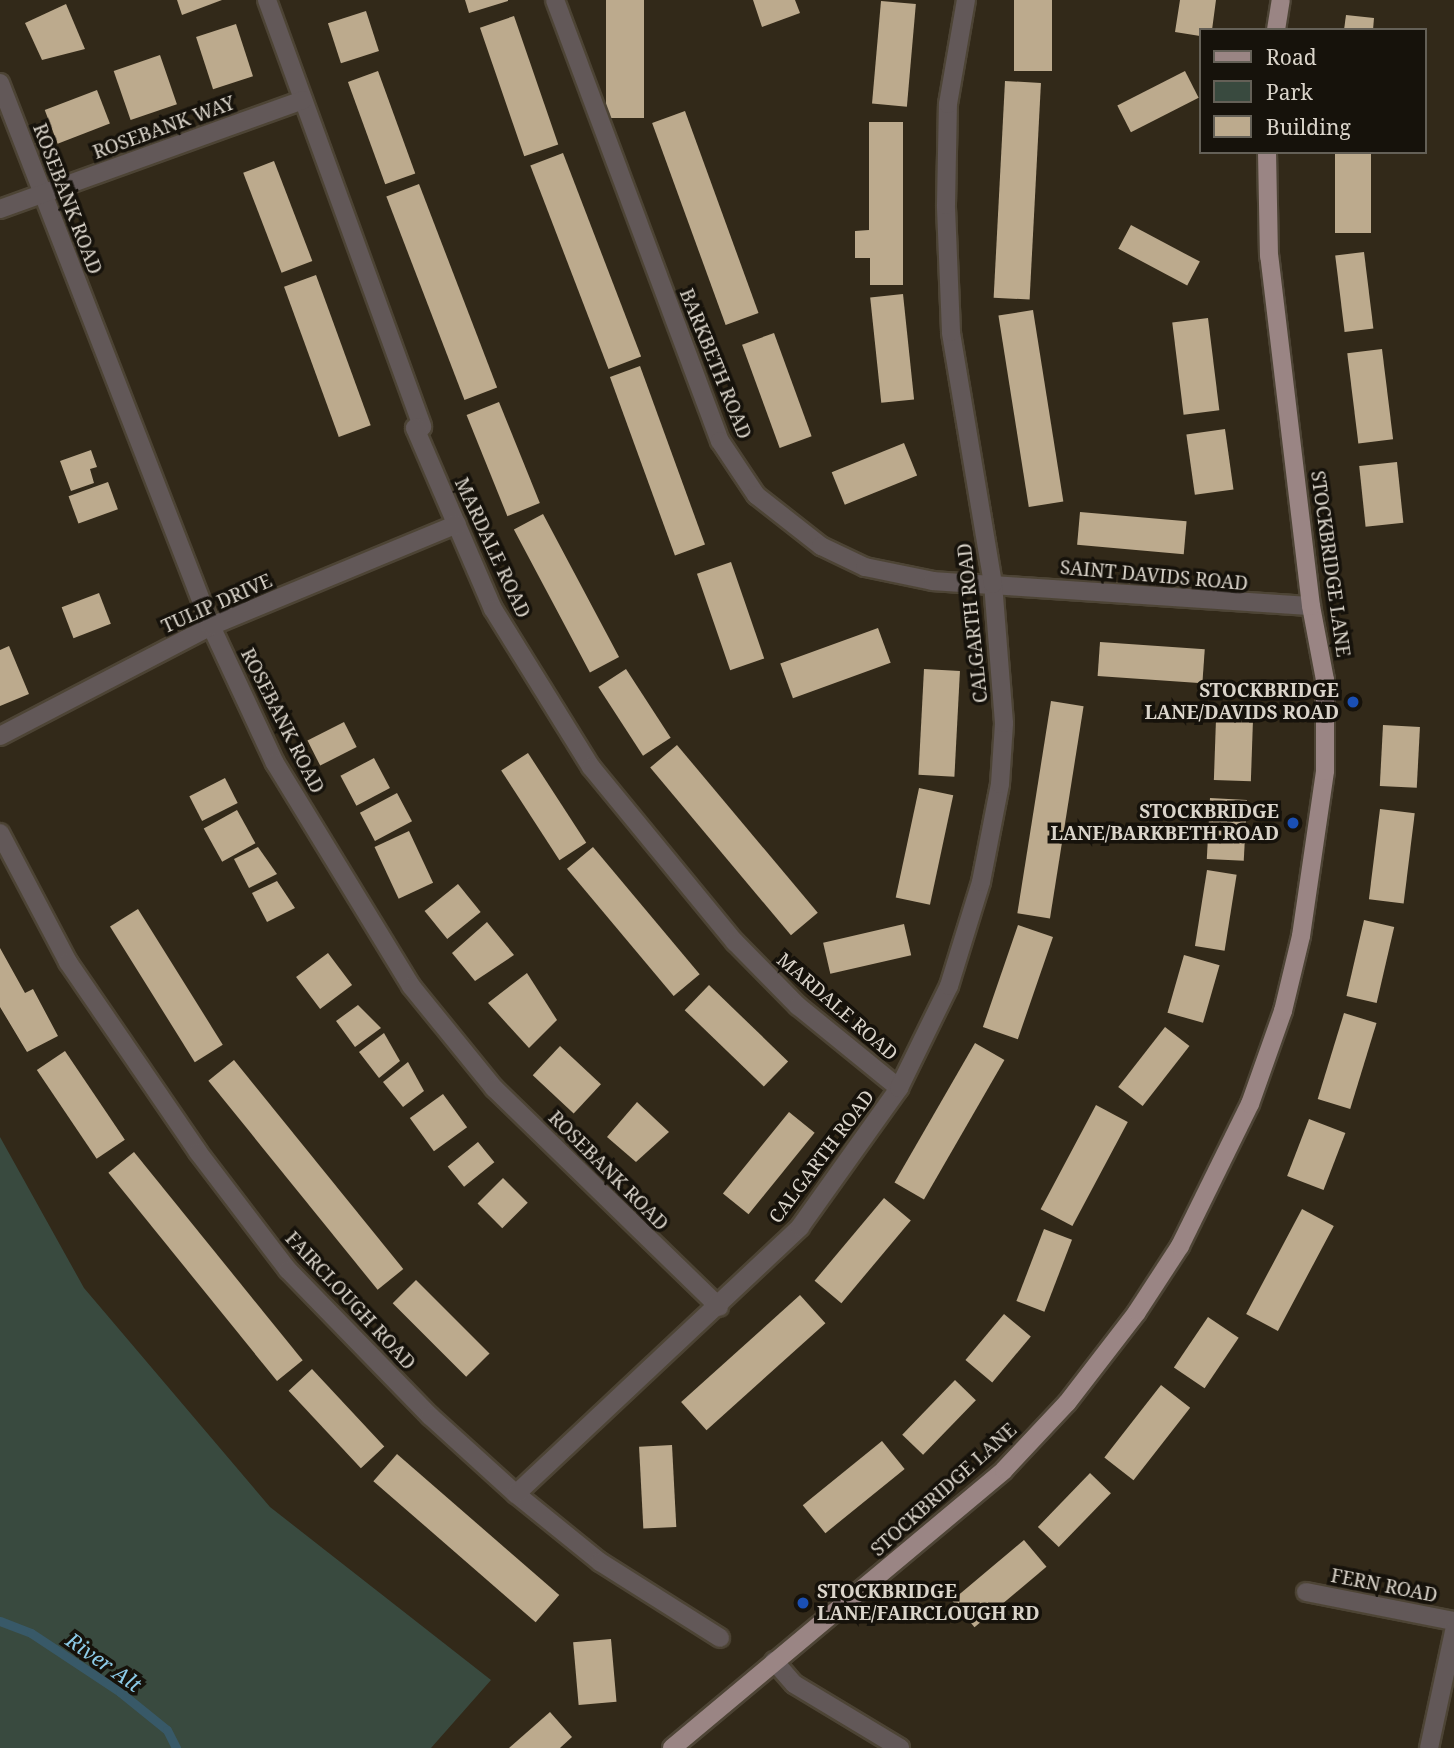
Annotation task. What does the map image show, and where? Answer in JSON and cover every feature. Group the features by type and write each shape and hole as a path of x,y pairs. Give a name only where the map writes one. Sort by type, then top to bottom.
{"main road":[{"path":"1276,28 1282,0"},
{"name":"STOCKBRIDGE LANE","path":"672,1748 1004,1470 1067,1403 1137,1312 1219,1174 1250,1104 1283,1011 1316,855 1325,771 1325,680 1311,606 1269,256 1267,154"}],"street":[{"name":"MARDALE ROAD","path":"267,0 422,427 415,428 493,609 591,767 736,942 798,1006 899,1088"},
{"name":"BARKBETH ROAD","path":"555,0 720,441 756,495 821,546 865,567 933,581 993,584"},
{"name":"CALGARTH ROAD","path":"516,1494 719,1307 800,1227 899,1088 949,986 981,882 1000,784 1004,723 993,584 961,411 950,306 948,104 966,0"},
{"name":"ROSEBANK ROAD","path":"0,83 41,195 211,626 275,763 411,986 494,1088 719,1307"},
{"name":"ROSEBANK WAY","path":"0,209 303,100"},
{"name":"TULIP DRIVE","path":"0,736 211,626 457,524"},
{"name":"SAINT DAVIDS ROAD","path":"993,584 1274,607 1311,606"},
{"name":"FAIRCLOUGH ROAD","path":"0,833 68,962 198,1152 288,1270 430,1416 516,1494 600,1562 720,1638"},
{"name":"FERN ROAD","path":"1306,1592 1454,1621"},
{"path":"1429,1748 1454,1631"},
{"path":"774,1661 794,1684 900,1748"}],"green space":[{"path":"0,1137 84,1288 270,1507 491,1680 431,1748 0,1748"}],"building":[{"path":"177,0 222,0 182,15"},
{"path":"465,0 508,0 508,1 469,13"},
{"path":"606,0 644,0 644,118 606,118"},
{"path":"753,0 795,0 800,13 762,27"},
{"path":"1014,0 1052,0 1052,71 1014,71"},
{"path":"1180,0 1216,0 1212,28 1198,28 1198,36 1175,32"},
{"path":"881,1 916,4 907,107 872,104"},
{"path":"66,4 85,49 42,60 25,23"},
{"path":"366,11 379,51 341,63 328,23"},
{"path":"1346,15 1374,18 1373,28 1344,28"},
{"path":"514,16 558,145 524,156 480,28"},
{"path":"236,24 253,76 213,89 196,37"},
{"path":"160,55 177,104 131,120 114,71"},
{"path":"378,71 415,173 385,184 348,82"},
{"path":"1185,71 1198,98 1131,132 1117,106"},
{"path":"1005,81 1041,83 1030,300 994,298"},
{"path":"97,90 110,124 58,144 45,110"},
{"path":"685,111 759,313 726,325 652,123"},
{"path":"869,122 903,122 903,285 870,285 870,258 855,258 855,231 869,230"},
{"path":"563,153 641,357 608,369 530,166"},
{"path":"1335,154 1371,154 1371,233 1335,233"},
{"path":"274,161 312,261 282,273 243,173"},
{"path":"419,184 497,388 464,400 386,197"},
{"path":"1131,225 1200,262 1187,285 1118,249"},
{"path":"1364,252 1373,328 1345,332 1335,256"},
{"path":"316,275 371,425 339,437 284,287"},
{"path":"903,294 914,399 881,403 870,297"},
{"path":"1033,310 1063,502 1029,507 998,315"},
{"path":"1208,318 1219,410 1184,415 1172,322"},
{"path":"774,333 812,436 780,448 742,345"},
{"path":"1382,349 1393,439 1358,444 1347,353"},
{"path":"640,366 705,545 675,555 610,377"},
{"path":"499,402 540,503 507,516 467,415"},
{"path":"1225,429 1233,489 1195,495 1186,434"},
{"path":"904,443 917,475 845,505 832,472"},
{"path":"91,450 97,467 90,469 94,483 71,491 60,461"},
{"path":"1397,462 1403,523 1366,527 1359,466"},
{"path":"108,482 118,509 78,524 69,496"},
{"path":"1080,512 1187,521 1184,554 1077,545"},
{"path":"543,514 619,657 590,673 514,529"},
{"path":"731,562 764,658 730,670 697,574"},
{"path":"99,593 111,624 73,638 62,607"},
{"path":"878,628 891,663 793,698 780,664"},
{"path":"1100,642 1205,649 1202,683 1098,676"},
{"path":"9,646 29,694 0,706 0,650"},
{"path":"626,669 671,738 643,756 598,687"},
{"path":"924,669 960,671 954,777 918,775"},
{"path":"1051,701 1084,706 1050,919 1017,913"},
{"path":"1216,719 1253,720 1251,781 1214,780"},
{"path":"344,722 357,747 320,766 307,741"},
{"path":"1383,725 1420,727 1417,788 1380,786"},
{"path":"677,745 818,913 791,935 650,767"},
{"path":"528,753 586,843 559,860 501,770"},
{"path":"374,758 390,788 356,806 340,776"},
{"path":"225,778 238,803 202,821 189,796"},
{"path":"919,788 953,795 930,905 896,898"},
{"path":"397,793 412,821 375,841 360,813"},
{"path":"1210,798 1247,800 1244,861 1207,859"},
{"path":"1380,809 1415,813 1404,904 1369,899"},
{"path":"237,810 255,843 222,862 204,828"},
{"path":"409,831 433,883 399,899 375,847"},
{"path":"258,847 277,874 249,888 234,859"},
{"path":"593,847 700,974 674,996 567,869"},
{"path":"1207,870 1237,875 1225,951 1195,946"},
{"path":"277,881 295,908 267,922 252,893"},
{"path":"458,884 481,912 447,939 425,911"},
{"path":"138,909 223,1045 195,1062 110,926"},
{"path":"1364,920 1394,927 1377,1003 1346,996"},
{"path":"487,922 514,955 475,981 452,953"},
{"path":"904,924 911,955 830,974 823,943"},
{"path":"1018,925 1053,937 1018,1039 983,1027"},
{"path":"0,948 25,993 33,989 58,1036 27,1052 0,1007"},
{"path":"328,953 352,985 320,1009 296,977"},
{"path":"1184,955 1220,965 1203,1023 1167,1013"},
{"path":"527,973 557,1020 529,1048 488,1003"},
{"path":"709,985 788,1061 764,1087 685,1010"},
{"path":"358,1005 381,1028 355,1047 336,1021"},
{"path":"1344,1013 1377,1023 1350,1109 1318,1099"},
{"path":"1165,1027 1189,1046 1143,1106 1118,1087"},
{"path":"384,1033 400,1061 379,1078 359,1052"},
{"path":"975,1043 1004,1060 924,1199 894,1182"},
{"path":"560,1046 601,1084 574,1113 533,1075"},
{"path":"65,1051 125,1140 97,1159 37,1070"},
{"path":"234,1060 403,1269 378,1290 208,1081"},
{"path":"408,1062 424,1091 403,1107 383,1082"},
{"path":"443,1094 467,1127 434,1151 410,1118"},
{"path":"637,1102 669,1132 636,1162 607,1137"},
{"path":"1096,1105 1128,1122 1072,1226 1041,1209"},
{"path":"789,1112 815,1133 749,1214 723,1194"},
{"path":"1309,1119 1345,1133 1324,1190 1287,1176"},
{"path":"478,1142 494,1162 464,1187 448,1167"},
{"path":"134,1152 303,1360 277,1381 108,1173"},
{"path":"503,1178 528,1203 502,1228 478,1203"},
{"path":"884,1198 911,1220 841,1303 815,1281"},
{"path":"1302,1209 1334,1226 1278,1331 1246,1314"},
{"path":"1044,1229 1072,1240 1044,1312 1016,1301"},
{"path":"416,1280 490,1354 466,1377 393,1303"},
{"path":"800,1295 825,1323 707,1430 681,1402"},
{"path":"1004,1314 1031,1336 992,1382 965,1360"},
{"path":"1208,1317 1239,1338 1205,1388 1174,1368"},
{"path":"312,1369 384,1447 361,1468 289,1391"},
{"path":"955,1380 976,1400 923,1455 902,1435"},
{"path":"1161,1385 1190,1408 1134,1480 1104,1457"},
{"path":"882,1441 905,1469 825,1533 803,1505"},
{"path":"672,1445 676,1527 643,1529 639,1447"},
{"path":"397,1454 559,1595 536,1622 373,1481"},
{"path":"1090,1473 1111,1493 1059,1547 1038,1527"},
{"path":"1024,1540 1046,1567 974,1627 952,1600"},
{"path":"611,1639 616,1702 579,1705 573,1642"},
{"path":"550,1712 572,1737 560,1748 509,1748"}],"waterway":[{"name":"River Alt","path":"0,1621 31,1633 120,1692 167,1730 176,1748"}],"place":[{"name":"STOCKBRIDGE LANE/DAVIDS ROAD","path":"1353,702"},
{"name":"STOCKBRIDGE LANE/BARKBETH ROAD","path":"1293,823"},
{"name":"STOCKBRIDGE LANE/FAIRCLOUGH RD","path":"803,1603"}]}
